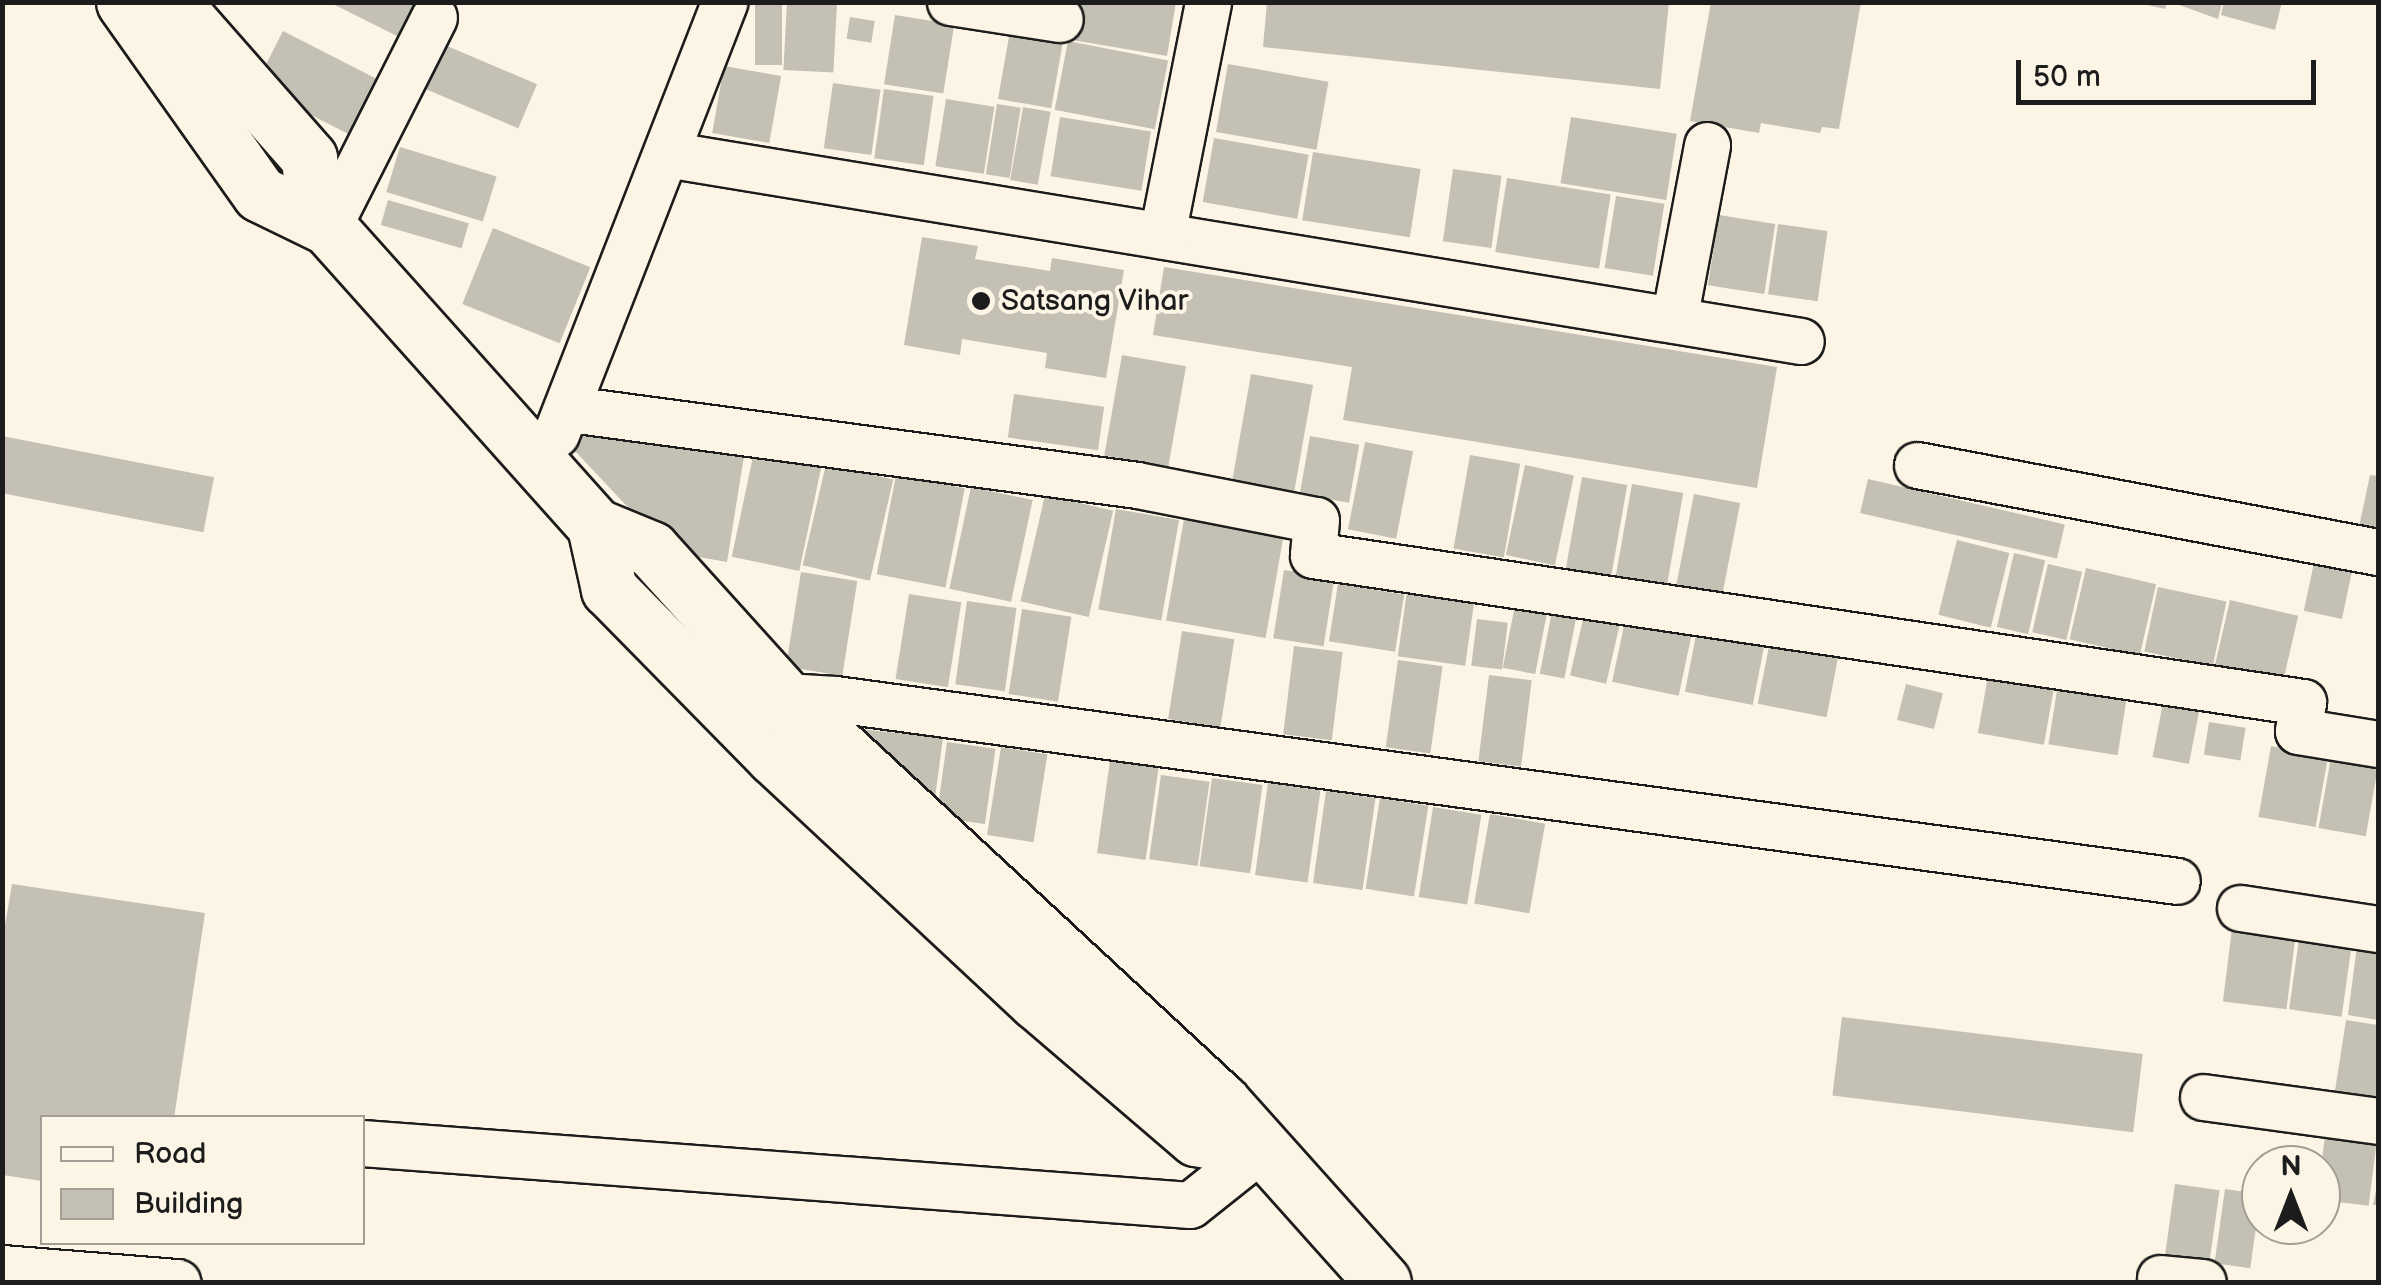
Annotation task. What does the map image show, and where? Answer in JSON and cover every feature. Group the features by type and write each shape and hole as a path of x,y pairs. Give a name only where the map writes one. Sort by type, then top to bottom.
{"main road":[{"path":"124,2 260,194 321,222 596,526 609,589 766,713 1036,1000 1196,1138 1258,1150 1383,1282"},
{"path":"172,2 309,158 321,222"}],"street":[{"path":"539,467 570,409 724,2"},
{"path":"950,2 1060,18"},
{"path":"1162,235 1208,2"},
{"path":"321,222 434,17"},
{"path":"1674,320 1706,144"},
{"path":"666,154 1802,341"},
{"path":"570,409 1137,485 1316,520 1313,555 2304,702 2298,731 2378,744"},
{"path":"1916,465 2378,552"},
{"path":"766,713 2177,881"},
{"path":"2240,908 2378,929"},
{"path":"2203,1097 2378,1122"},
{"path":"365,1143 1190,1205 1258,1150"},
{"path":"2,1268 177,1282"}],"building":[{"path":"329,2 429,2 409,42"},
{"path":"755,2 782,2 782,65 755,65"},
{"path":"787,2 837,5 833,73 783,70"},
{"path":"1072,2 1176,2 1167,56 1066,39"},
{"path":"1267,2 1669,2 1660,89 1263,47"},
{"path":"1711,2 1861,2 1839,129 1822,127 1820,133 1761,123 1759,133 1690,121"},
{"path":"2134,2 2167,2 2165,9"},
{"path":"2171,2 2222,2 2218,19"},
{"path":"2224,2 2282,2 2275,30 2221,15"},
{"path":"895,15 954,24 943,94 884,84"},
{"path":"850,17 875,21 871,43 847,39"},
{"path":"283,31 382,81 354,137 255,86"},
{"path":"1010,31 1063,40 1051,108 998,99"},
{"path":"433,40 537,84 518,128 414,84"},
{"path":"1068,41 1168,60 1155,129 1055,110"},
{"path":"1228,64 1328,82 1316,150 1216,132"},
{"path":"724,66 781,76 769,143 712,133"},
{"path":"833,83 881,90 871,155 824,148"},
{"path":"884,89 934,96 924,165 874,158"},
{"path":"946,99 994,107 984,174 935,166"},
{"path":"997,104 1021,108 1010,178 986,174"},
{"path":"1023,107 1051,112 1038,185 1010,180"},
{"path":"1060,117 1151,131 1141,191 1051,176"},
{"path":"1571,117 1677,134 1666,200 1561,183"},
{"path":"1214,138 1309,155 1297,219 1203,202"},
{"path":"400,147 497,177 483,221 386,192"},
{"path":"1313,152 1421,169 1410,237 1302,220"},
{"path":"1453,169 1502,176 1491,248 1443,241"},
{"path":"1507,178 1611,194 1599,269 1495,252"},
{"path":"1616,196 1664,204 1653,276 1605,268"},
{"path":"388,200 469,223 462,248 381,225"},
{"path":"1719,215 1775,224 1764,294 1708,285"},
{"path":"1778,224 1828,231 1818,301 1768,294"},
{"path":"493,228 590,267 560,343 462,304"},
{"path":"922,237 978,246 975,259 1050,271 1052,258 1124,270 1106,378 1045,368 1047,353 962,339 960,355 904,345"},
{"path":"1164,267 1777,367 1757,488 1343,420 1352,367 1153,335"},
{"path":"1122,355 1186,366 1168,467 1104,455"},
{"path":"1251,374 1313,385 1294,492 1232,481"},
{"path":"1014,394 1104,407 1098,450 1008,438"},
{"path":"585,430 744,456 727,562 670,552 575,451"},
{"path":"2,436 214,477 203,532 2,493"},
{"path":"1310,436 1359,445 1349,503 1300,494"},
{"path":"1365,442 1413,451 1396,539 1348,529"},
{"path":"754,452 821,466 799,571 732,557"},
{"path":"1470,455 1520,464 1504,557 1454,549"},
{"path":"826,464 893,480 870,581 803,565"},
{"path":"1525,465 1574,475 1555,565 1506,555"},
{"path":"896,475 965,488 945,588 877,574"},
{"path":"2370,475 2378,476 2378,531 2359,527"},
{"path":"1582,477 1627,485 1611,577 1566,569"},
{"path":"1868,479 2065,524 2057,559 1860,513"},
{"path":"1632,484 1683,493 1666,590 1615,581"},
{"path":"971,487 1033,500 1011,602 949,589"},
{"path":"1694,494 1740,503 1722,596 1676,587"},
{"path":"1045,495 1113,511 1089,617 1020,601"},
{"path":"1116,509 1179,520 1161,621 1098,609"},
{"path":"1184,519 1283,537 1266,638 1166,620"},
{"path":"1957,540 2009,553 1991,628 1938,615"},
{"path":"2014,553 2045,560 2028,634 1997,627"},
{"path":"2315,558 2353,566 2342,619 2304,611"},
{"path":"2048,564 2082,572 2066,640 2032,632"},
{"path":"2086,568 2156,584 2140,655 2070,639"},
{"path":"1284,570 1334,578 1324,646 1273,638"},
{"path":"801,572 857,581 842,676 786,667"},
{"path":"1338,584 1404,594 1395,652 1329,641"},
{"path":"2158,587 2226,602 2213,666 2144,652"},
{"path":"1407,591 1474,600 1465,666 1398,656"},
{"path":"909,594 961,602 948,687 896,679"},
{"path":"2230,600 2298,616 2283,682 2215,666"},
{"path":"967,601 1017,608 1005,691 955,684"},
{"path":"1515,605 1547,611 1535,674 1503,668"},
{"path":"1022,609 1071,617 1058,702 1009,694"},
{"path":"1552,611 1577,616 1564,679 1540,674"},
{"path":"1584,615 1620,623 1606,684 1570,675"},
{"path":"1477,619 1508,623 1502,669 1471,666"},
{"path":"1625,621 1692,635 1679,696 1612,682"},
{"path":"1697,630 1765,643 1753,705 1685,692"},
{"path":"1182,631 1234,639 1220,727 1168,719"},
{"path":"1770,641 1839,654 1827,717 1758,704"},
{"path":"1294,646 1343,652 1332,740 1283,734"},
{"path":"1398,660 1443,666 1430,753 1386,747"},
{"path":"1489,675 1532,680 1521,767 1478,761"},
{"path":"1988,676 2054,688 2044,745 1978,733"},
{"path":"1906,684 1943,693 1934,729 1897,720"},
{"path":"2058,684 2127,695 2118,755 2048,744"},
{"path":"2164,698 2200,705 2189,764 2153,757"},
{"path":"2209,722 2246,728 2240,760 2204,755"},
{"path":"841,727 943,738 932,820"},
{"path":"947,742 996,749 985,824 936,817"},
{"path":"2271,746 2328,756 2316,827 2258,817"},
{"path":"1001,747 1047,754 1033,842 987,835"},
{"path":"2331,757 2378,765 2366,836 2318,828"},
{"path":"1110,761 1159,768 1146,860 1097,853"},
{"path":"1161,775 1210,782 1198,866 1149,859"},
{"path":"1212,778 1263,785 1250,873 1200,866"},
{"path":"1268,783 1320,790 1308,882 1255,875"},
{"path":"1326,791 1376,798 1363,890 1313,883"},
{"path":"1380,798 1428,806 1414,897 1366,889"},
{"path":"1433,807 1481,815 1467,905 1419,897"},
{"path":"1490,814 1545,824 1529,913 1474,904"},
{"path":"12,884 205,913 174,1115 40,1115 40,1181 2,1175 2,943"},
{"path":"2232,928 2296,936 2287,1009 2223,1001"},
{"path":"2299,939 2351,946 2342,1017 2289,1009"},
{"path":"2357,946 2378,949 2378,1020 2348,1015"},
{"path":"1842,1017 2143,1054 2133,1132 1832,1095"},
{"path":"2346,1020 2378,1025 2378,1098 2335,1091"},
{"path":"2326,1127 2378,1133 2369,1206 2341,1202 2341,1145 2324,1145"},
{"path":"2175,1184 2220,1190 2210,1262 2165,1255"},
{"path":"2225,1189 2241,1191 2241,1245 2253,1245 2250,1268 2215,1263"}],"place":[{"name":"Satsang Vihar","path":"981,301"}]}
